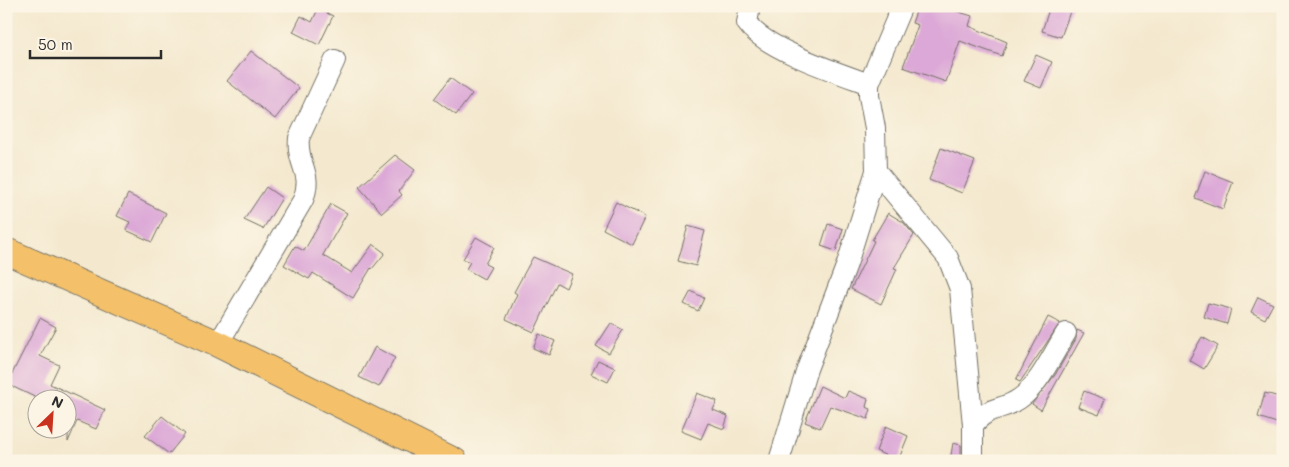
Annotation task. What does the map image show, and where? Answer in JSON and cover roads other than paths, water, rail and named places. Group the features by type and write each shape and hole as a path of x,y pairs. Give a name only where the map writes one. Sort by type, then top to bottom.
{"main road":[{"path":"6,251 218,344 437,458"}],"street":[{"path":"750,6 747,23 757,36 801,57 869,84"},
{"path":"779,461 807,369 847,264 876,171 875,128 869,96 869,84 902,6"},
{"path":"218,344 303,200 308,181 298,150 299,138 335,60"},
{"path":"876,171 948,258 960,289 973,425 973,461"},
{"path":"973,425 982,414 1018,400 1030,390 1066,333"}]}
